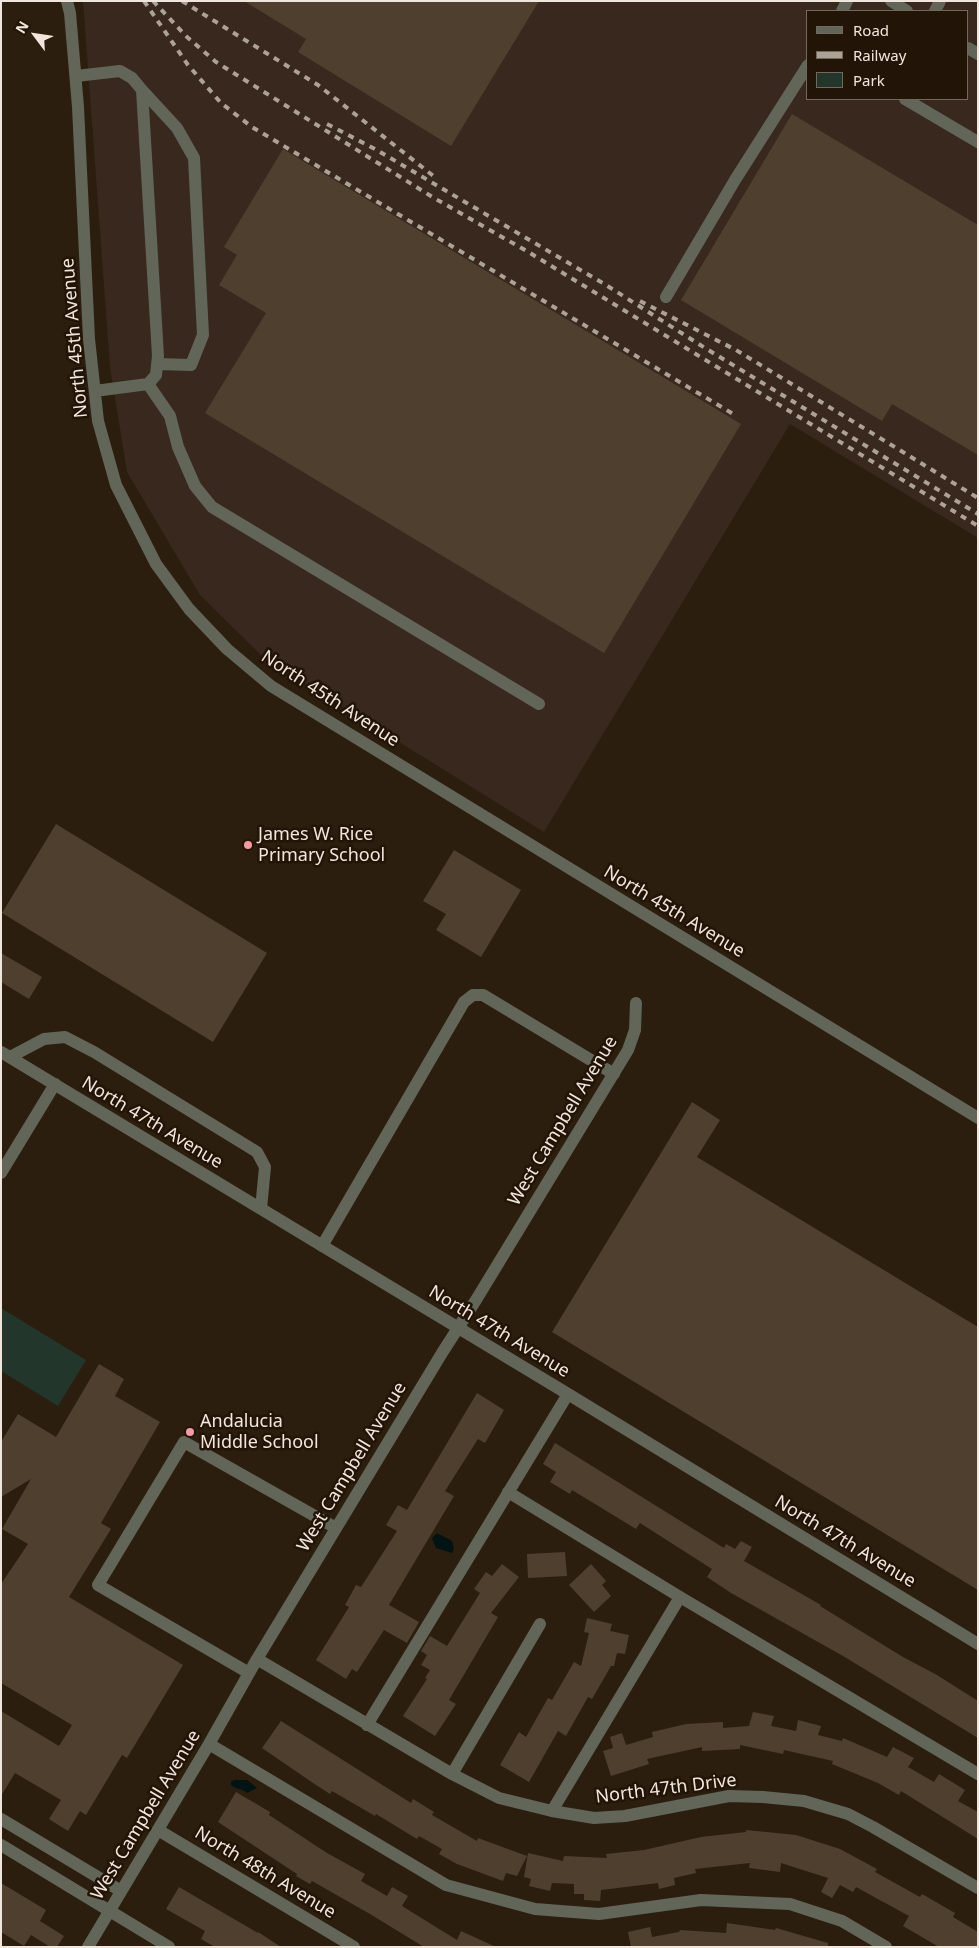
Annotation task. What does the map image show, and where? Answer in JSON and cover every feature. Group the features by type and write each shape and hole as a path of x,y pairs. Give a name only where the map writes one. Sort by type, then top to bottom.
{"street":[{"name":"North 45th Avenue","path":"66,1 70,13 76,76 89,339 98,421 116,485 156,564 189,610 227,649 271,686 978,1118"},
{"path":"891,1 905,10"},
{"path":"666,297 735,180 806,69"},
{"path":"76,76 120,71 132,78 177,128 194,158 203,335 191,365 157,364"},
{"path":"95,391 148,384 156,375 157,364 142,90"},
{"path":"907,100 978,142"},
{"path":"148,384 170,416 178,447 195,486 212,507 539,704"},
{"path":"322,1246 464,1002 473,995 483,995 614,1074"},
{"name":"West Campbell Avenue","path":"88,1947 209,1744 257,1659 628,1050 635,1030 636,1003"},
{"path":"6,1055 44,1039 65,1037 94,1052 257,1152 265,1167 261,1209"},
{"name":"North 47th Avenue","path":"6,1055 458,1327 978,1644"},
{"path":"1,1173 55,1084"},
{"path":"367,1725 568,1394"},
{"path":"249,1673 98,1585 184,1442 336,1528"},
{"path":"508,1492 680,1597 978,1774"},
{"path":"552,1811 680,1597"},
{"path":"452,1774 540,1624"},
{"name":"North 47th Drive","path":"257,1659 452,1774 500,1798 552,1811 594,1818 625,1816 729,1796 804,1801 848,1814 978,1888"},
{"path":"209,1744 446,1885 535,1909 598,1914 701,1900 790,1904 842,1921 886,1947"},
{"path":"1,1819 121,1891"},
{"name":"North 48th Avenue","path":"158,1830 354,1947"},
{"path":"1,1845 169,1947"}],"shaded area":[{"path":"83,1 978,1 978,538 790,424 544,832 264,658 200,595 127,472 110,367"},
{"path":"437,1533 452,1541 454,1549 452,1553 436,1548 432,1538"},
{"path":"234,1780 247,1780 257,1788 247,1793 231,1785 231,1782"}],"green space":[{"path":"1,1308 86,1360 58,1406 1,1371"}],"building":[{"path":"244,1 539,1 451,146 298,52 306,39"},
{"path":"792,114 978,225 978,455 892,404 882,421 681,300"},
{"path":"283,149 741,424 604,653 205,413 266,313 219,285 237,255 224,247"},
{"path":"56,824 267,953 213,1042 2,913"},
{"path":"454,850 521,890 481,957 436,930 446,914 423,901"},
{"path":"1,953 42,977 29,999 1,982"},
{"path":"692,1102 720,1120 697,1157 978,1327 978,1590 552,1332"},
{"path":"99,1364 124,1379 115,1396 160,1422 101,1523 111,1529 69,1597 183,1665 127,1758 122,1755 86,1815 80,1811 68,1831 49,1819 61,1800 15,1773 1,1796 1,1711 59,1746 72,1725 1,1683 1,1584 28,1544 2,1529 31,1479 1,1497 1,1442 18,1414 56,1437"},
{"path":"477,1393 504,1410 485,1443 478,1439 445,1491 454,1496 389,1605 419,1622 407,1643 384,1630 357,1672 352,1669 346,1679 316,1660 349,1607 345,1605 356,1585 361,1587 397,1531 386,1525 398,1505 407,1510"},
{"path":"555,1443 724,1548 726,1544 735,1549 741,1541 752,1547 744,1561 821,1605 903,1657 937,1675 978,1701 978,1738 843,1656 731,1593 707,1577 712,1569 640,1523 636,1529 572,1490 570,1494 550,1482 556,1472 543,1464"},
{"path":"565,1552 567,1576 528,1578 527,1554"},
{"path":"502,1564 519,1577 491,1613 498,1617 449,1700 456,1704 435,1736 403,1716 427,1679 425,1678 430,1670 421,1665 427,1655 421,1651 430,1636 447,1646 480,1593 474,1589 486,1572 492,1576"},
{"path":"591,1564 606,1581 602,1585 611,1596 594,1612 569,1585"},
{"path":"587,1618 612,1624 610,1631 629,1635 625,1654 617,1653 614,1666 611,1666 592,1699 588,1697 566,1736 558,1731 529,1782 500,1765 519,1732 526,1737 548,1698 552,1700 574,1662 581,1666 589,1633 584,1632"},
{"path":"753,1712 774,1716 771,1726 796,1731 798,1720 821,1726 818,1735 842,1741 843,1738 887,1757 893,1747 914,1758 908,1767 934,1782 939,1774 965,1790 958,1801 978,1812 978,1839 901,1791 899,1795 878,1783 832,1764 833,1761 784,1750 783,1754 740,1745 740,1749 702,1751 702,1747 647,1759 649,1764 611,1776 603,1751 613,1748 610,1737 622,1733 626,1745 653,1737 652,1732 686,1724 723,1722 723,1728 749,1726"},
{"path":"281,1721 411,1803 413,1799 434,1812 432,1815 477,1841 478,1838 527,1856 517,1876 506,1873 503,1881 457,1864 439,1854 442,1849 419,1836 417,1839 376,1814 375,1816 332,1791 330,1794 313,1783 262,1748"},
{"path":"236,1792 270,1812 269,1815 327,1853 365,1874 361,1881 387,1896 392,1887 408,1896 402,1906 457,1940 461,1931 496,1947 424,1947 312,1881 310,1884 296,1876 297,1874 218,1822"},
{"path":"746,1830 796,1835 840,1849 877,1869 875,1872 920,1897 922,1894 955,1913 953,1917 978,1932 978,1947 939,1947 903,1926 909,1916 856,1887 853,1892 840,1885 832,1898 821,1892 828,1878 781,1863 780,1872 749,1868 750,1863 695,1869 696,1873 674,1878 675,1885 659,1889 658,1883 601,1890 600,1901 584,1900 584,1894 574,1894 574,1884 552,1883 550,1891 529,1886 531,1879 524,1877 528,1853 563,1861 564,1856 607,1858 606,1854 644,1850 701,1837 746,1832"},
{"path":"1,1883 46,1910 40,1921 64,1936 57,1947 50,1947 31,1935 24,1946 1,1932"},
{"path":"179,1887 281,1947 215,1947 201,1939 205,1931 166,1909"},
{"path":"727,1923 775,1930 776,1928 828,1943 828,1947 631,1947 628,1932 650,1927 652,1937 679,1932 680,1930 726,1933"}],"railway":[{"path":"144,1 188,65 221,103 252,127 735,415"},
{"path":"153,1 187,37 216,62 434,198 530,253 978,526"},
{"path":"182,1 318,85 436,178"},
{"path":"327,124 375,149 606,285 705,348 978,514"},
{"path":"640,301 736,350 978,498"}],"place":[{"name":"James W. Rice Primary School","path":"248,845"},
{"name":"Andalucia Middle School","path":"190,1432"}]}
